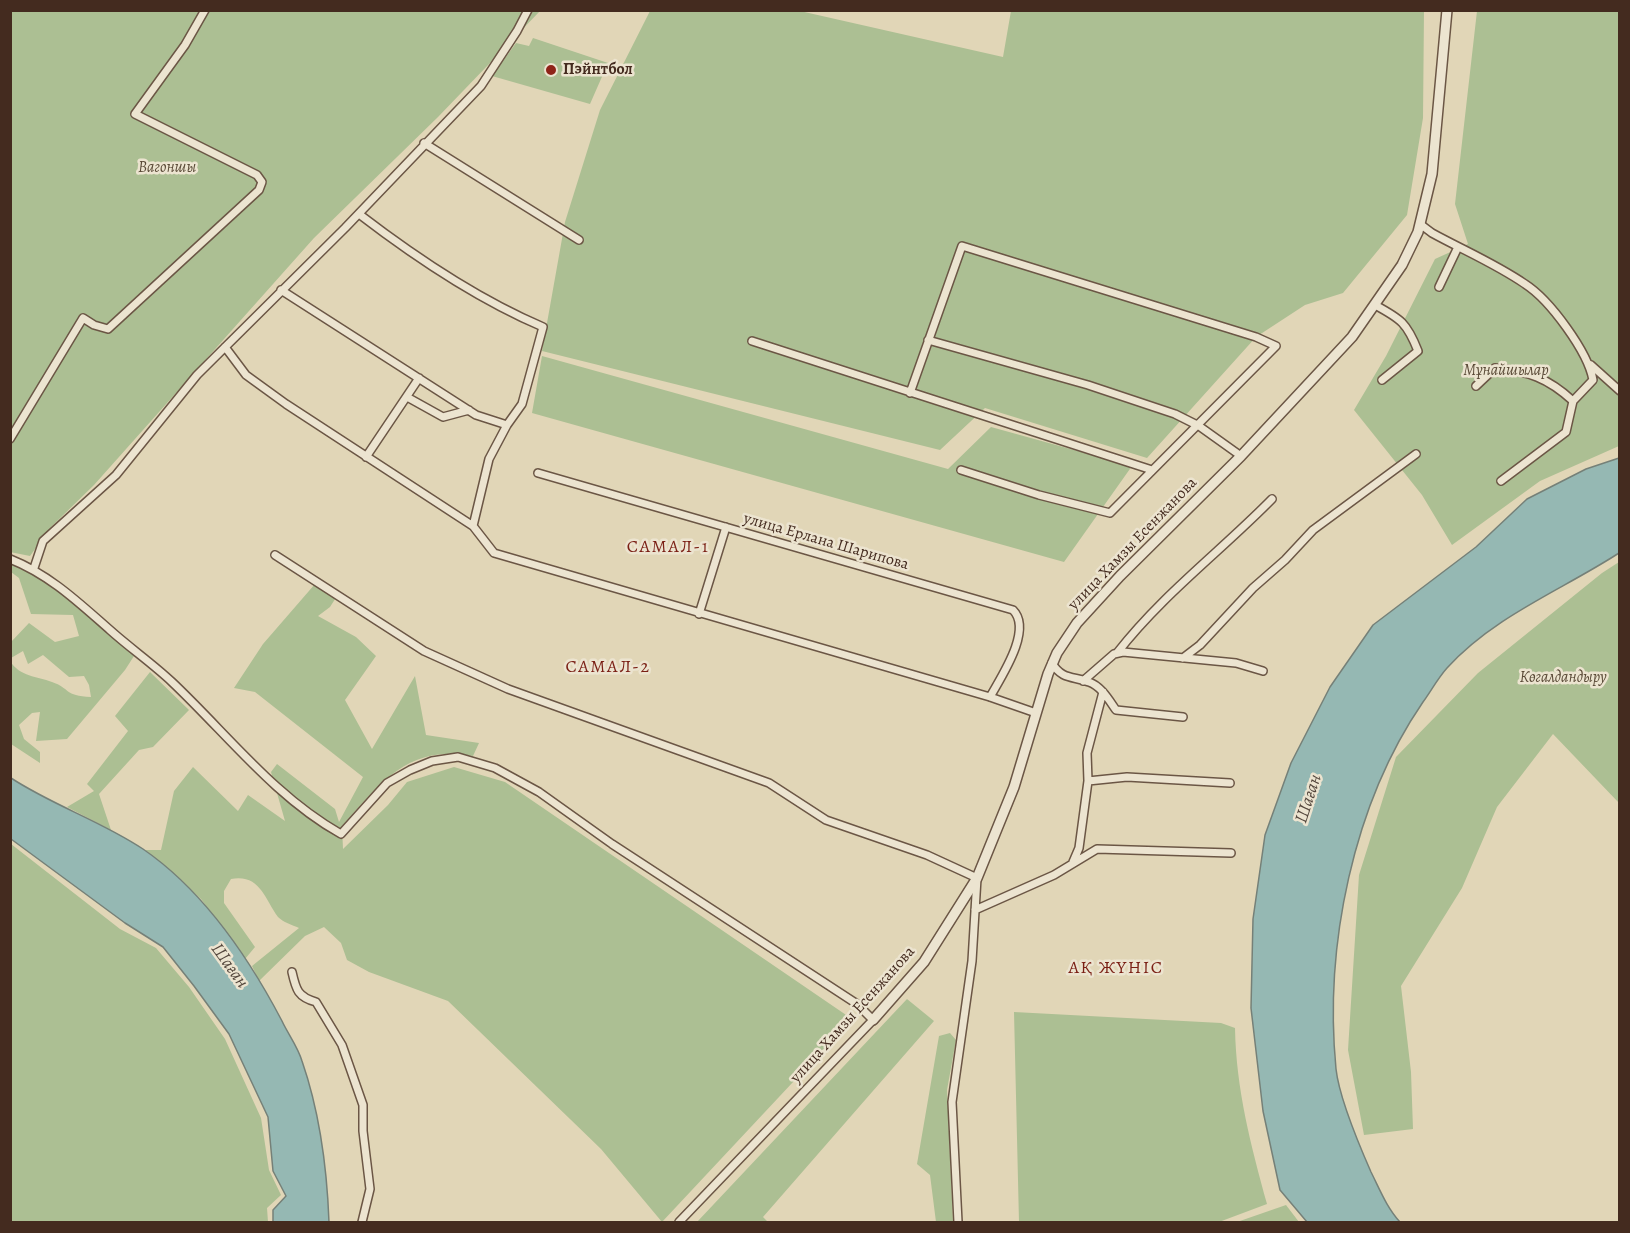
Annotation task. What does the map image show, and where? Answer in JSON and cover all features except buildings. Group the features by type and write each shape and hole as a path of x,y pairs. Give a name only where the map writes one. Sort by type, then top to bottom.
{"street":[{"path":"10,439 83,318 94,325 108,329 259,190 262,182 257,175 135,114 185,45 205,10"},
{"path":"33,568 44,540 91,499 128,462 152,429 225,347 359,214 424,143 481,86 518,31 528,10"},
{"name":"улица Хамзы Есенжанова","path":"679,1222 873,1020 924,962 977,878 1014,787 1052,663 1077,623 1094,603 1241,456 1352,337 1402,265 1420,224 1432,174 1447,10"},
{"path":"424,143 579,240"},
{"path":"359,214 444,273 503,308 543,327 522,404 507,425 489,459 473,526"},
{"path":"1420,224 1527,285 1564,324 1590,365 1620,392"},
{"path":"910,393 962,246 1256,337 1276,346 1110,513 1039,495 961,470"},
{"path":"1439,287 1458,247"},
{"path":"281,290 469,410 507,425"},
{"path":"1376,305 1402,320 1410,330 1418,351 1382,380"},
{"path":"928,340 1088,385 1175,414 1199,426 1241,456"},
{"path":"752,341 1152,470"},
{"path":"225,347 246,375 366,457 473,526 494,553 990,697 1036,713"},
{"path":"1501,481 1566,432 1573,401 1593,380 1590,365"},
{"path":"1476,387 1495,368 1519,370 1554,383 1573,401"},
{"path":"366,457 419,378"},
{"path":"406,397 443,417 469,410"},
{"path":"1183,658 1200,645 1253,588 1285,560 1313,530 1416,454"},
{"name":"улица Ерлана Шарипова","path":"538,473 1013,610 1021,622 1021,631 1009,663 990,697"},
{"path":"1083,681 1117,653 1135,630 1209,556 1239,533 1272,499"},
{"path":"699,614 726,527"},
{"path":"275,555 424,651 508,689 769,783 826,820 927,855 977,878 972,960 952,1102 958,1222"},
{"path":"10,559 33,568 57,584 172,681 240,752 287,794 321,823 341,834 387,783 410,770 432,761 458,757 495,768 539,792 612,844 857,1004 873,1020"},
{"path":"1117,653 1236,663 1263,671"},
{"path":"1052,663 1057,672 1067,678 1091,682 1103,692 1116,710 1183,717"},
{"path":"1072,863 1079,848 1088,781 1087,753 1103,692"},
{"path":"1088,781 1127,777 1230,783"},
{"path":"975,910 1054,875 1097,849 1231,853"},
{"path":"292,972 296,992 304,999 316,1002 342,1045 363,1106 363,1131 370,1189 362,1222"}],"green space":[{"name":"Вагоншы","path":"10,11 540,11 438,117 314,238 94,485 51,527 30,556 10,552"},
{"path":"650,11 800,11 1003,57 1011,11 1424,11 1423,118 1407,215 1343,293 1305,305 1256,337 1147,458 985,408 940,450 542,351 565,222 600,110"},
{"name":"Мұнайшылар","path":"1477,11 1619,11 1619,446 1540,481 1452,545 1422,495 1354,410 1386,356 1435,259 1468,244 1455,204"},
{"name":"Пэйнтбол","path":"533,38 608,63 590,104 492,76 516,43 529,46"},
{"path":"542,356 948,469 991,427 1132,466 1064,562 532,413"},
{"name":"Көгалдандыру","path":"1619,562 1619,803 1553,734 1497,807 1462,888 1401,986 1411,1072 1413,1129 1364,1135 1348,1050 1359,875 1396,757 1478,673 1602,573"},
{"path":"11,563 49,581 134,656 67,739 36,741 40,712 32,713 19,725 24,739 40,752 40,763 11,744 10,661 24,673 58,684 76,695 91,697 89,685 84,676 69,677 43,655 28,664 23,651 11,658 11,642 29,623 55,642 79,636 73,615 31,614 19,578 11,572"},
{"path":"315,584 337,596 330,607 318,616 356,637 376,656 345,700 372,749 415,676 426,735 479,743 473,756 450,754 431,756 414,761 398,770 370,795 342,826 343,849 388,805 407,782 454,767 505,782 852,1019 662,1222 601,1149 448,1001 369,972 347,960 341,943 324,927 305,936 259,981 252,966 299,928 278,917 265,895 255,884 241,878 231,879 224,891 224,903 255,947 245,959 201,899 145,850 161,850 174,791 193,767 238,811 248,795 285,821 271,772 277,764 335,809 339,822 363,777 255,692 234,688 263,644"},
{"path":"150,672 189,710 153,747 139,750 99,794 111,830 67,807 94,791 87,784 128,731 115,716"},
{"path":"11,844 120,929 156,948 189,987 225,1039 261,1118 269,1170 281,1195 267,1208 268,1222 11,1222"},
{"path":"907,999 934,1021 763,1217 768,1222 697,1222"},
{"path":"1014,1012 1221,1023 1235,1028 1241,1095 1267,1204 1219,1222 1019,1222"},
{"path":"950,1033 956,1040 947,1090 953,1222 936,1222 930,1175 917,1164 939,1036"},
{"path":"1286,1205 1299,1222 1237,1222"}],"water":[{"name":"Шаған","path":"1619,458 1619,553 1529,605 1486,633 1466,650 1444,672 1423,702 1399,742 1378,785 1349,878 1340,926 1333,1022 1336,1069 1345,1107 1371,1172 1387,1205 1400,1222 1307,1222 1280,1190 1263,1111 1251,1008 1253,919 1265,835 1291,763 1330,687 1373,625 1476,547 1527,499 1586,469"},
{"name":"Шаған","path":"11,778 143,849 186,884 223,926 255,973 302,1061 314,1100 322,1141 329,1222 273,1222 273,1210 286,1196 273,1171 268,1117 229,1034 163,947 125,923 11,839"}],"place":[{"name":"Пэйнтбол","path":"551,70"}],"district":[{"name":"САМАЛ-1","path":"668,548"},
{"name":"САМАЛ-2","path":"608,668"},
{"name":"АҚ ЖҮНІС","path":"1116,969"}]}
